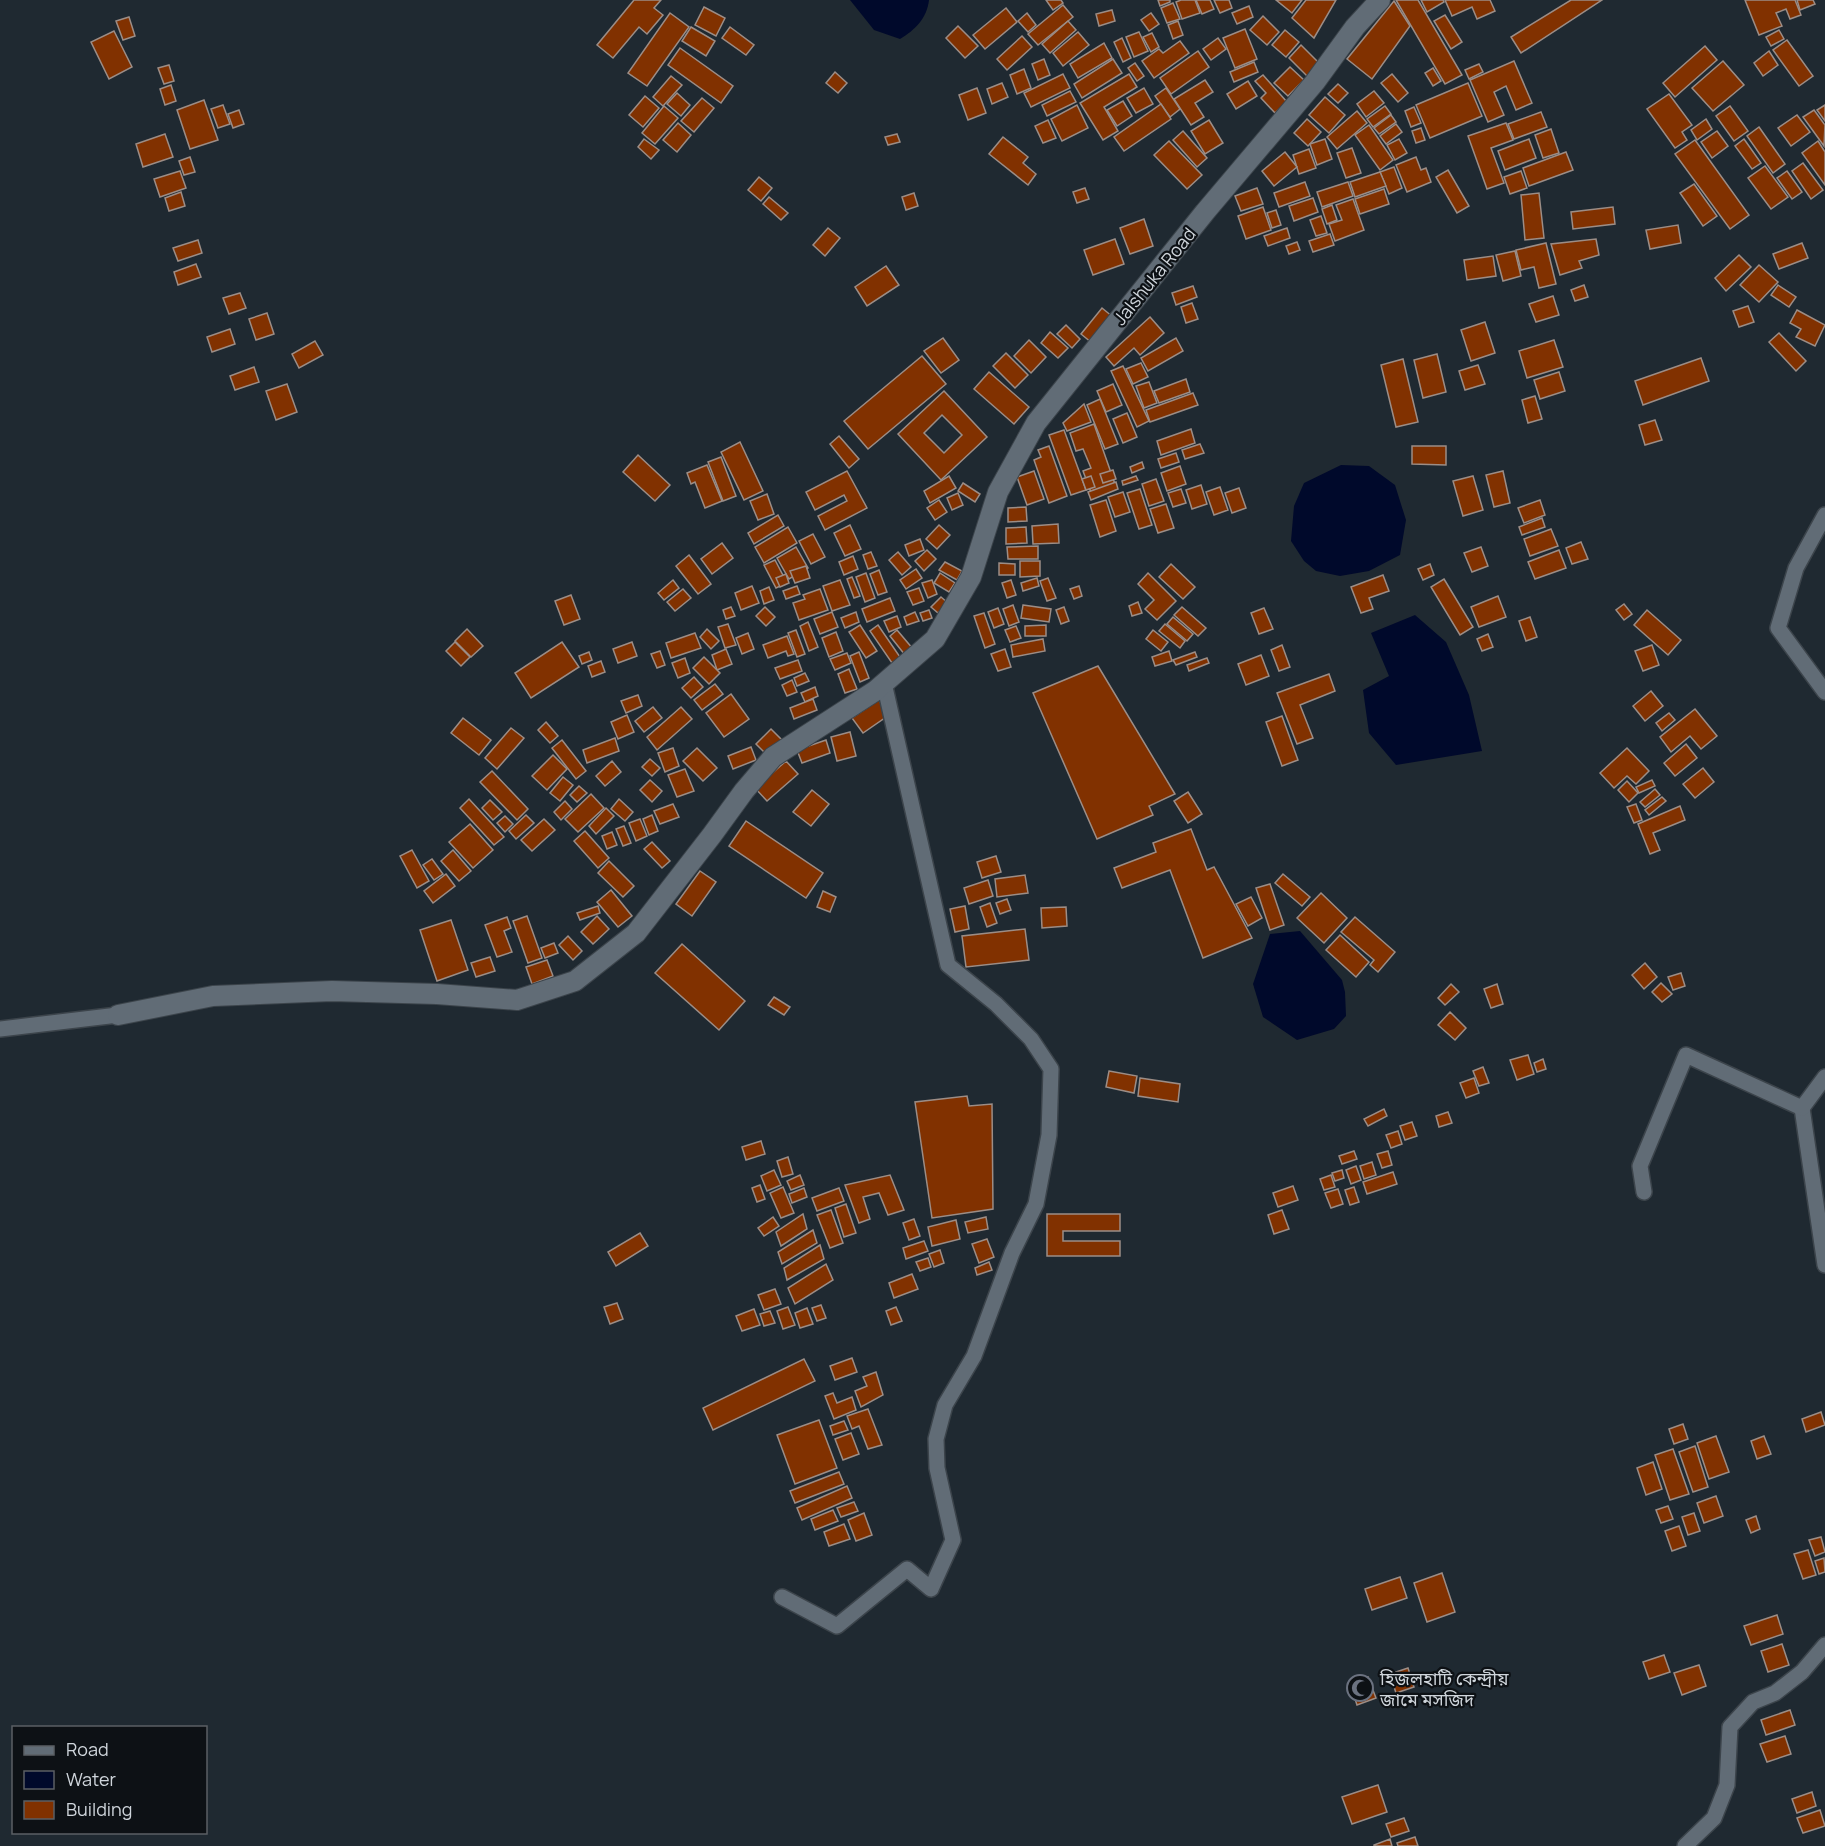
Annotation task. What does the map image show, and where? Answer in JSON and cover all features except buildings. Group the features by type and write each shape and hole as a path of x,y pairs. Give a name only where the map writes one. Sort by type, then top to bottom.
{"street":[{"name":"Jalshuka Road","path":"118,1015 213,996 332,991 436,994 517,1000 575,981 636,933 744,791 773,757 875,691 935,639 971,577 998,492 1036,423 1205,212 1315,82 1355,27 1380,0"},
{"path":"1825,515 1796,568 1778,628 1825,692"},
{"path":"782,1597 837,1626 907,1569 931,1589 953,1540 937,1468 936,1439 945,1405 974,1356 1012,1253 1036,1204 1049,1135 1051,1070 1031,1039 996,1004 948,965 884,683"},
{"path":"0,1029 118,1015"},
{"path":"1644,1192 1640,1166 1686,1055 1802,1108"},
{"path":"1825,1077 1802,1108 1825,1265"},
{"path":"1685,1846 1714,1818 1727,1785 1730,1727 1753,1702 1775,1693 1802,1672 1825,1645"}],"water":[{"path":"850,0 929,0 926,12 919,23 900,39 874,30"},
{"path":"1341,465 1369,466 1395,485 1406,520 1400,555 1369,571 1340,576 1316,571 1304,561 1291,541 1294,506 1304,483"},
{"path":"1415,615 1446,642 1469,695 1482,751 1396,765 1369,733 1363,690 1389,676 1371,633"},
{"path":"1300,931 1342,980 1346,1016 1334,1029 1297,1040 1263,1017 1253,984 1270,934"}],"place":[{"name":"হিজলহাটি কেন্দ্রীয় জামে মসজিদ","path":"1360,1688"}]}
